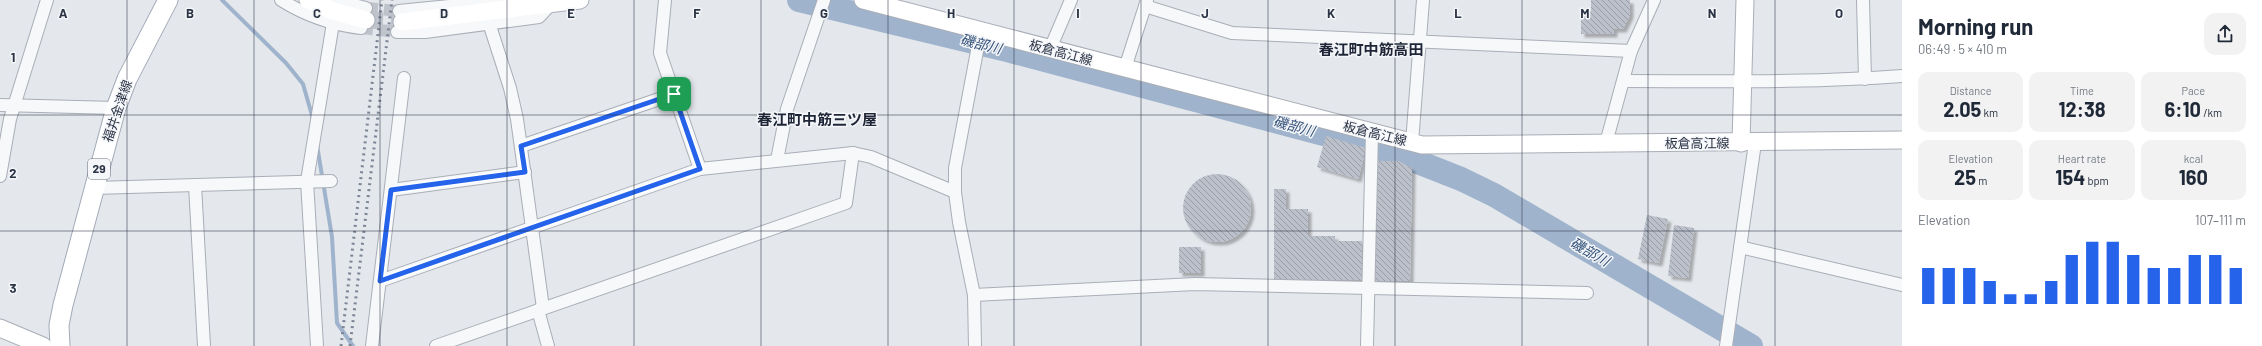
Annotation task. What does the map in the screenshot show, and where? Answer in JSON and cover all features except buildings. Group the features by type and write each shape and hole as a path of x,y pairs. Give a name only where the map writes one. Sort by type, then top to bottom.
{"main road":[{"name":"福井金津線","path":"60,346 60,319 116,108 130,74 168,0"},
{"path":"308,0 333,11 364,19"},
{"path":"399,22 550,2 580,0"},
{"path":"1745,0 1743,81 1748,143"},
{"name":"板倉高江線","path":"868,1 1422,145 1748,143 1902,140"},
{"path":"0,328 43,346"}],"street":[{"path":"0,176 14,106 47,0"},
{"path":"281,0 303,12 333,23 364,19"},
{"path":"333,0 364,19"},
{"path":"399,22 460,3 509,0"},
{"path":"665,0 660,53 700,169"},
{"path":"777,160 787,109 824,0"},
{"path":"1050,49 1071,0"},
{"path":"1412,143 1423,0"},
{"path":"1606,143 1632,51 1654,0"},
{"path":"1863,0 1865,79"},
{"path":"399,22 425,32 539,17 550,2"},
{"path":"1125,68 1146,3 1232,33 1632,51"},
{"path":"318,346 307,181 333,23"},
{"path":"489,23 510,88 521,146 533,227 541,309 548,346"},
{"path":"975,346 974,295 955,192 955,168 981,30"},
{"path":"1624,81 1865,79 1902,76"},
{"path":"372,346 404,78"},
{"path":"521,146 674,94"},
{"path":"0,105 116,108"},
{"path":"1366,346 1372,132"},
{"path":"1726,346 1740,248 1748,143"},
{"path":"436,346 846,203 853,153"},
{"path":"380,281 700,169 853,153 871,157 955,192"},
{"path":"391,190 525,172"},
{"path":"94,188 331,181"},
{"path":"195,185 204,346"},
{"path":"1740,248 1902,285"},
{"path":"974,295 1195,284 1587,293"}],"waterway":[{"path":"222,0 286,63 303,84 313,119"},
{"name":"磯部川","path":"799,0 1003,49 1395,153 1461,179 1494,195 1751,346"},
{"path":"317,145 332,237 337,323 353,346"}],"tunnel":[{"path":"366,8 399,11"},
{"path":"366,20 402,22"},
{"path":"361,28 397,32"}],"railway":[{"path":"341,346 382,0"},
{"path":"350,346 392,0"}],"district":[{"name":"春江町中筋高田","path":"1371,50"},
{"name":"春江町中筋三ツ屋","path":"817,120"}],"route":[{"path":"674,94 700,169 380,281 391,190 525,172 521,146 674,94"}]}
